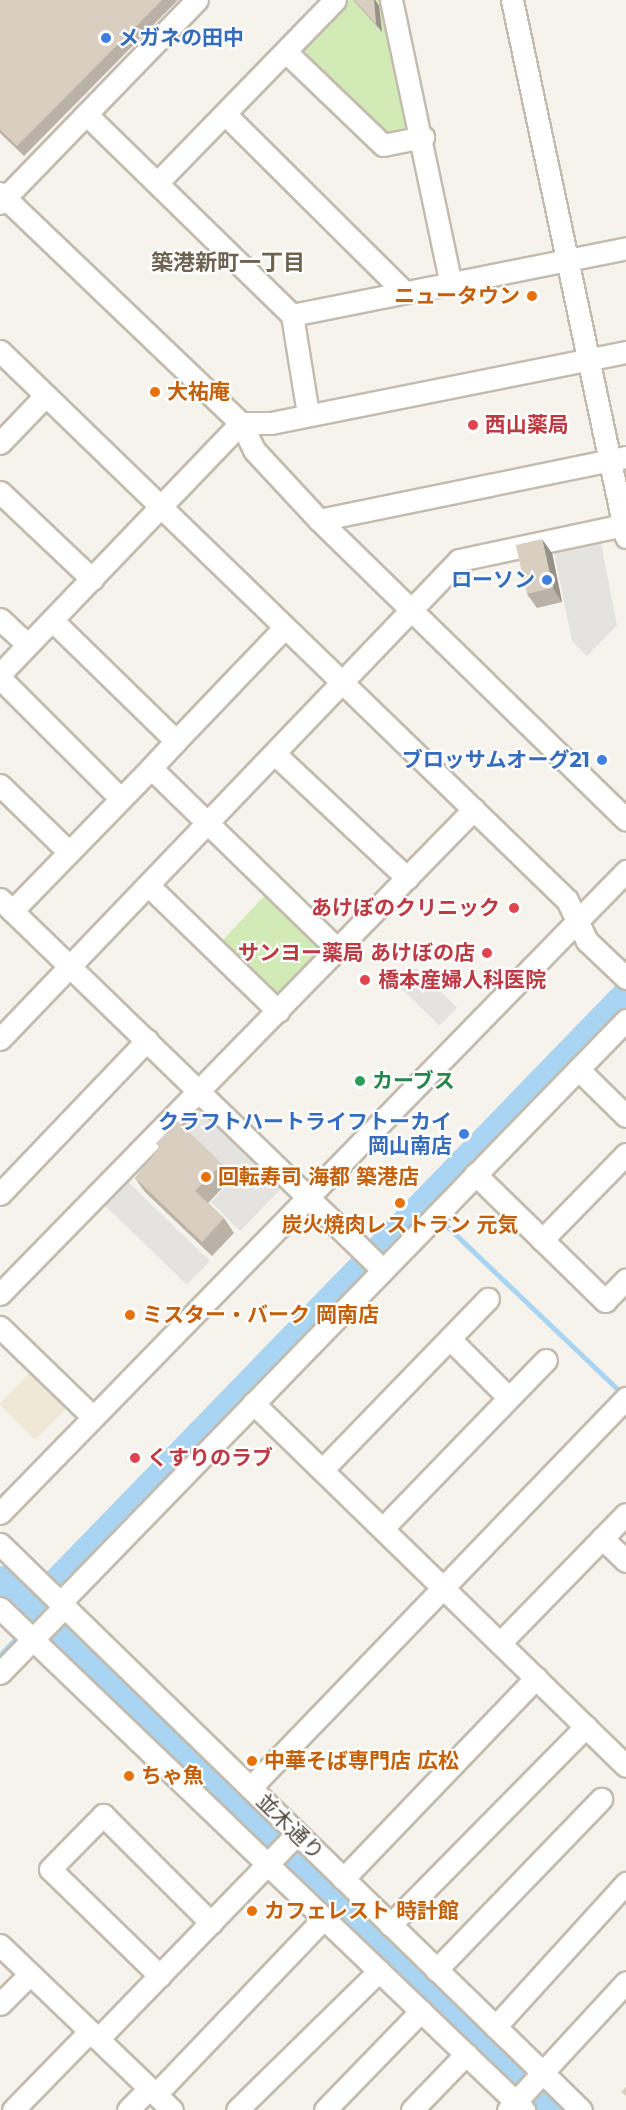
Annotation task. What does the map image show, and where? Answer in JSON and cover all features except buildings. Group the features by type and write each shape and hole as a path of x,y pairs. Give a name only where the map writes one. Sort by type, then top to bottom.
{"street":[{"path":"197,0 2,198 242,423 254,450 319,520 626,820"},
{"path":"157,183 226,115 335,0"},
{"path":"2,1032 70,967 210,824 413,612 459,560 624,532 618,459 587,358 512,0"},
{"path":"398,1 450,281"},
{"path":"286,52 383,145 423,137"},
{"path":"86,114 292,315 308,414"},
{"path":"226,115 401,289"},
{"path":"292,315 401,289 626,248"},
{"path":"0,351 567,900 587,941 626,978"},
{"path":"121,799 0,676 242,423 308,414 626,352"},
{"path":"0,443 46,395"},
{"path":"319,520 618,459"},
{"path":"0,492 92,579"},
{"path":"0,619 28,645"},
{"path":"52,620 176,741"},
{"path":"284,628 69,852 6,905 374,1261"},
{"path":"276,755 407,878"},
{"path":"151,768 338,950"},
{"path":"0,785 69,852"},
{"path":"0,1294 201,1092 474,809"},
{"path":"0,1513 626,871"},
{"path":"149,886 278,1011"},
{"path":"0,1673 30,1633 59,1609 253,1403 374,1261 475,1174 626,1020"},
{"path":"0,1194 147,1040"},
{"path":"579,1069 626,1116"},
{"path":"542,1240 626,1154"},
{"path":"475,1174 605,1301 626,1279"},
{"path":"323,1469 488,1299"},
{"path":"0,1327 93,1417"},
{"path":"450,1339 509,1398"},
{"path":"383,1528 546,1360"},
{"path":"250,1788 625,1399"},
{"path":"253,1403 383,1528 439,1593 500,1643 531,1683 581,1731 626,1766"},
{"path":"500,1643 626,1514"},
{"path":"602,1538 626,1561"},
{"name":"並木通り","path":"0,1544 59,1609 250,1788 293,1839 343,1879 495,2026 539,2077 581,2110"},
{"path":"0,1608 30,1633 271,1862 324,1918 517,2105 539,2077 626,1982"},
{"path":"343,1879 531,1683"},
{"path":"390,1926 581,1731"},
{"path":"436,1970 601,1799"},
{"path":"160,1976 51,1869 103,1815 211,1923"},
{"path":"13,2110 160,1976 293,1839"},
{"path":"495,2026 626,1883"},
{"path":"128,2110 157,2090 324,1918"},
{"path":"0,1945 99,2033 157,2090 172,2110"},
{"path":"237,2110 380,1971"},
{"path":"0,2004 30,1974"},
{"path":"325,2110 421,2011"},
{"path":"412,2110 466,2054"}],"shaded area":[{"path":"600,538 617,625 587,656 572,641 553,547"},
{"path":"416,968 457,1008 440,1026 399,986"},
{"path":"204,1107 284,1186 240,1231 211,1202 234,1177 189,1133 174,1129 194,1109"},
{"path":"125,1179 210,1261 187,1285 102,1203"},
{"path":"33,1370 69,1406 35,1440 0,1405"}],"green space":[{"path":"345,0 378,0 391,11 409,132 386,136 299,54 300,45"},
{"path":"270,890 325,942 324,952 281,996 271,996 218,945"}],"waterway":[{"path":"53,1584 626,993"},
{"path":"622,997 625,1000"},
{"path":"423,1202 427,1206"},
{"path":"446,1225 622,1393"},
{"path":"234,1397 241,1403"},
{"path":"0,1579 548,2110"},
{"path":"27,1627 37,1616"},
{"path":"0,1655 19,1635"}],"place":[{"name":"メガネの田中","path":"106,38"},
{"name":"ニュータウン","path":"532,296"},
{"name":"大祐庵","path":"155,392"},
{"name":"西山薬局","path":"473,425"},
{"name":"ローソン","path":"547,580"},
{"name":"ブロッサムオーグ21","path":"602,760"},
{"name":"あけぼのクリニック","path":"514,908"},
{"name":"サンヨー薬局 あけぼの店","path":"487,953"},
{"name":"橋本産婦人科医院","path":"365,980"},
{"name":"カーブス","path":"360,1081"},
{"name":"クラフトハートライフトーカイ 岡山南店","path":"464,1134"},
{"name":"回転寿司 海都 築港店","path":"206,1177"},
{"name":"炭火焼肉レストラン 元気","path":"400,1203"},
{"name":"ミスター・バーク 岡南店","path":"130,1315"},
{"name":"くすりのラブ","path":"135,1458"},
{"name":"中華そば専門店 広松","path":"252,1761"},
{"name":"ちゃ魚","path":"129,1776"},
{"name":"カフェレスト 時計館","path":"252,1911"}],"district":[{"name":"築港新町一丁目","path":"228,263"}]}
